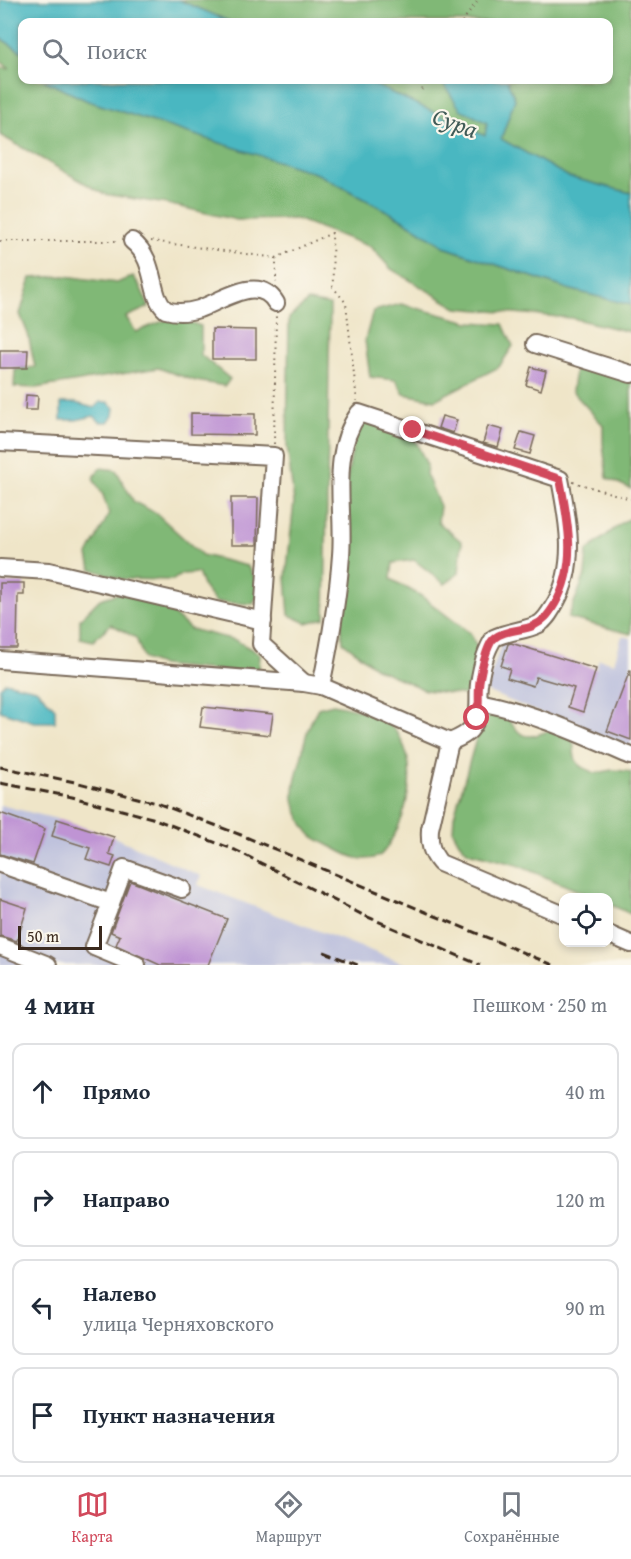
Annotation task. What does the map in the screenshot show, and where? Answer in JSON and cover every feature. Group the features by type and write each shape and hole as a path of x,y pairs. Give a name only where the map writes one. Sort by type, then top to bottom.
{"street":[{"path":"132,241 141,248 148,262 157,300 166,310 190,311 237,293 256,289 272,295 276,303"},
{"path":"535,344 631,374"},
{"path":"321,686 333,629 341,553 339,474 351,424 359,413 560,479 570,559 564,587 550,613 541,623 494,638 490,644 479,684 477,718 471,729 450,742 429,842 432,854 440,863 559,913"},
{"path":"0,442 274,456 261,644 304,683"},
{"path":"0,568 49,571 263,621"},
{"path":"0,660 321,686 450,742"},
{"path":"479,702 499,706 564,728 631,756"},
{"path":"0,864 111,903"},
{"path":"137,965 94,946 124,868 182,889"},
{"path":"613,936 631,944"},
{"path":"0,946 48,965"}],"path":[{"path":"465,18 478,0"},
{"path":"422,90 425,84"},
{"path":"0,241 150,241 276,258 332,233 333,287 346,303 350,356 359,413"},
{"path":"274,456 276,258"},
{"path":"560,479 631,499"}],"shaded area":[{"path":"622,636 631,638 631,750 486,691 502,641 596,669 599,659 614,663"},
{"path":"0,805 57,819 114,837 201,876 198,885 408,965 0,965"}],"green space":[{"path":"179,0 631,0 631,193 569,177 501,139 515,99 509,84 613,84 613,18 222,18"},
{"path":"0,38 18,49 18,84 52,84 88,101 318,174 400,218 447,248 568,289 631,305 631,332 571,318 457,308 391,269 371,247 296,219 237,220 167,204 104,194 0,135 0,67 10,69 0,61"},
{"path":"373,84 444,84 460,108 487,123 485,136"},
{"path":"65,276 117,283 133,276 149,307 126,317 136,332 173,317 201,326 201,355 230,379 225,386 196,381 158,368 36,388 14,387 15,370 35,367 28,334 20,314 31,278"},
{"path":"308,301 330,305 325,618 307,623 289,615 286,578 294,502 287,446 289,318"},
{"path":"401,304 469,322 503,324 513,346 499,367 435,400 404,394 396,380 370,377 365,340 373,311"},
{"path":"575,370 602,371 631,380 631,489 607,478 603,425 572,391"},
{"path":"375,421 416,442 427,465 426,474 440,506 438,522 462,542 459,573 445,584 414,560 393,563 391,579 421,596 471,634 488,673 466,695 425,690 376,668 343,642 341,623 342,504 357,425"},
{"path":"100,468 116,470 134,502 156,513 202,555 247,566 262,587 253,604 215,602 204,588 198,573 182,574 173,580 121,579 91,569 88,555 109,514 103,495 93,479"},
{"path":"631,518 631,634 568,618 585,575 587,551"},
{"path":"120,593 163,605 190,629 235,640 260,654 259,670 247,673 160,665 144,659 136,638 111,624 93,641 80,638 80,619 100,599"},
{"path":"333,704 361,710 388,724 400,738 409,763 409,791 402,818 384,852 373,858 352,857 315,838 305,827 296,808 294,786 309,727 318,708"},
{"path":"494,713 504,714 524,735 550,731 563,733 573,741 574,755 579,764 593,773 612,770 631,772 631,914 613,906 613,893 584,893 517,865 468,852 459,842 453,831 454,816 476,739 488,716"}],"water":[{"path":"0,0 179,0 222,18 18,18 18,49 0,38"},
{"name":"Сура","path":"52,84 373,84 485,136 487,123 460,109 444,84 509,84 515,99 501,139 569,177 631,193 631,305 568,289 447,248 400,218 318,174 88,101"},
{"path":"100,402 108,402 114,408 113,416 108,422 100,422 94,416 76,420 61,420 61,403 76,403 94,408"},
{"path":"5,682 36,689 55,708 55,722 34,722 0,711 0,687"}],"building":[{"path":"212,329 256,330 256,359 212,359"},
{"path":"0,350 28,350 27,368 0,368"},
{"path":"531,367 546,371 541,390 526,385"},
{"path":"26,395 38,396 37,410 25,410"},
{"path":"191,413 255,414 255,435 191,434"},
{"path":"442,416 457,420 453,433 438,428"},
{"path":"488,426 503,430 498,447 483,443"},
{"path":"521,432 535,436 530,454 515,450"},
{"path":"231,498 258,498 257,545 231,545"},
{"path":"0,583 24,583 24,595 18,595 17,648 0,648"},
{"path":"508,644 596,669 583,712 568,707 574,688 536,677 533,686 507,678 510,669 501,666"},
{"path":"631,671 631,740 607,731"},
{"path":"203,707 273,714 270,735 200,727"},
{"path":"0,813 45,829 33,864 0,854"},
{"path":"57,819 114,837 109,854 115,856 111,867 86,859 90,848 52,836"},
{"path":"130,881 227,919 208,965 160,965 116,945 120,936 111,932"},
{"path":"0,899 27,908 17,941 0,936"}],"railway":[{"path":"0,767 75,782 157,803 241,835 553,965"},
{"path":"0,783 72,797 152,818 235,850 363,915 480,965"},
{"path":"324,952 358,965"}],"route":[{"path":"413,430 560,479 570,559 564,587 550,613 541,623 501,635 494,638 490,644 479,684 477,718"}]}
